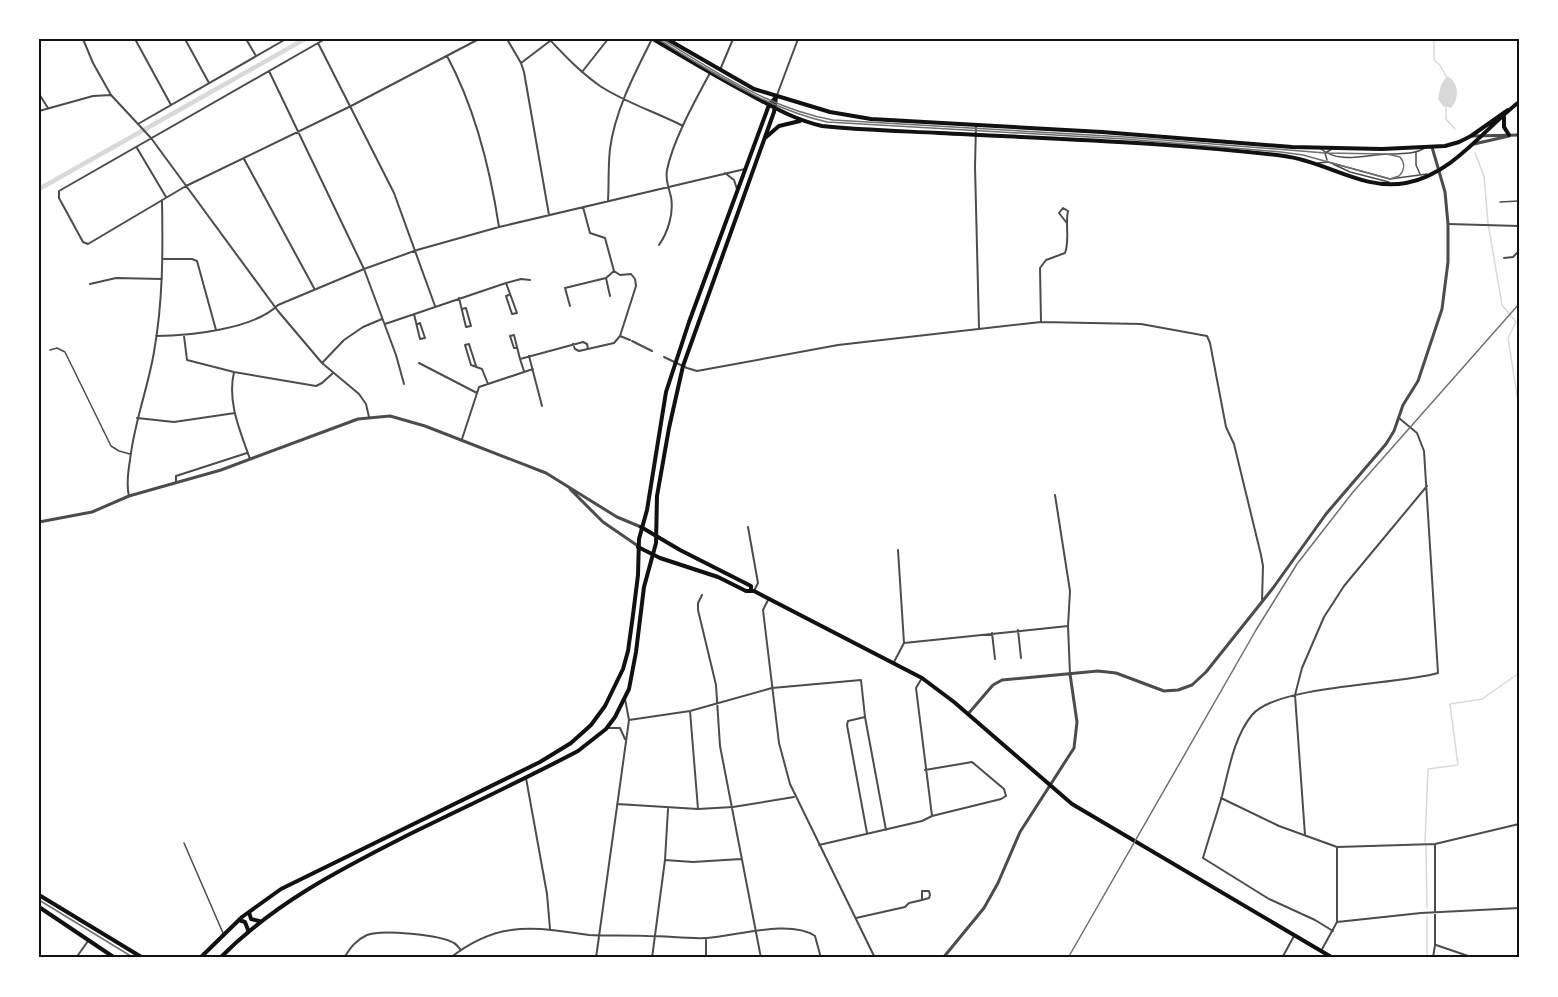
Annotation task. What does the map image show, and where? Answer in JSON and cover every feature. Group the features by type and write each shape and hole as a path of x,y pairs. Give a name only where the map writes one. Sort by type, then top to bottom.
{"main road":[{"path":"653,39 710,73 804,121 840,128 1125,142 1287,156 1318,164 1366,182 1396,184 1416,181 1439,171 1519,102"},
{"path":"667,39 754,89 830,112 872,119 1112,132 1333,149 1429,147 1452,144 1471,136 1503,112 1514,107"},
{"path":"200,958 249,911 280,889 540,762 571,743 605,706 623,669 633,615 641,527 647,510 666,392 745,169 769,105 776,97"},
{"path":"220,958 259,921 336,872 578,751 606,729 615,717 625,699 633,671 644,587 656,535 657,496 683,366 775,108 776,97"},
{"path":"1504,116 1503,127 1511,135"},
{"path":"763,141 779,126 804,121"},
{"path":"641,527 680,550 748,584 753,590 921,678 1081,810 1333,958"},
{"path":"638,547 653,555 697,569 746,591 753,590"},
{"path":"39,894 143,958"},
{"path":"39,907 115,958"},
{"path":"249,911 250,919 259,921"},
{"path":"239,920 245,922 248,931"}],"street":[{"path":"83,39 111,95 151,138 275,308 322,363 359,394 366,404 369,417"},
{"path":"135,39 171,105"},
{"path":"185,39 209,83"},
{"path":"246,39 256,56"},
{"path":"137,124 286,39"},
{"path":"325,39 58,193 85,244 186,186 298,133 479,39"},
{"path":"507,39 521,63 549,215"},
{"path":"582,72 608,39"},
{"path":"609,201 610,148 624,99 653,39"},
{"path":"719,70 733,39"},
{"path":"776,97 798,39"},
{"path":"521,63 550,40 582,72 624,99 683,126"},
{"path":"318,43 394,194 435,306"},
{"path":"447,56 462,85 475,123 499,227"},
{"path":"269,71 364,269 404,384"},
{"path":"658,245 663,239 673,208 667,169 683,126 710,73"},
{"path":"39,94 48,108"},
{"path":"39,111 93,96 111,95"},
{"path":"976,125 979,328"},
{"path":"1471,144 1511,135"},
{"path":"1471,136 1519,135"},
{"path":"968,715 999,681 1107,672 1158,690 1170,691 1185,688 1206,672 1331,507 1386,444 1394,431 1403,405 1418,381 1442,309 1448,262 1445,192 1429,147"},
{"path":"137,148 166,197"},
{"path":"243,159 314,288"},
{"path":"156,336 184,336 216,330 268,313 314,288 364,269 415,251 499,227 745,169"},
{"path":"725,173 734,180 738,190"},
{"path":"129,496 130,454 137,418 152,365 156,336 164,259 162,200"},
{"path":"573,344 576,351 614,344 620,336 636,286 631,274 620,275 614,271 605,238 590,233 584,207"},
{"path":"1041,322 1040,268 1046,260 1065,253 1067,248 1066,222"},
{"path":"1448,224 1519,226"},
{"path":"1504,258 1512,257 1519,251"},
{"path":"164,259 197,261 216,330"},
{"path":"570,306 565,288 606,278 614,271"},
{"path":"90,284 116,278 162,279"},
{"path":"606,278 610,296"},
{"path":"385,324 506,283 530,280"},
{"path":"506,283 517,313 512,314 506,296 509,295"},
{"path":"459,298 466,327 471,326 466,308 462,309"},
{"path":"414,314 425,338 420,339 416,325 418,324"},
{"path":"322,363 344,340 363,327 383,319"},
{"path":"664,357 697,371 838,345 979,328 1064,321 1142,324 1207,336 1226,427 1234,444 1262,555 1262,601"},
{"path":"184,336 187,360 234,372 316,386 333,373"},
{"path":"620,336 652,351"},
{"path":"520,359 585,342 588,349"},
{"path":"476,366 469,344 465,345 471,365 482,369 488,384"},
{"path":"516,348 524,372"},
{"path":"529,356 542,406"},
{"path":"419,363 477,393"},
{"path":"462,441 479,387 533,369"},
{"path":"234,372 231,388 235,413 250,459"},
{"path":"137,418 174,422 235,413"},
{"path":"39,522 92,512 129,496 195,478 328,429 369,417 390,416 538,470 617,517 641,527"},
{"path":"1333,931 1269,899 1203,858 1237,742 1248,720 1261,706 1295,696 1407,680 1438,673 1423,445 1417,433 1399,418"},
{"path":"176,483 176,476 247,453"},
{"path":"193,471 195,478"},
{"path":"561,482 603,522 638,547"},
{"path":"1305,835 1295,696 1302,668 1324,617 1344,586 1427,486"},
{"path":"943,958 984,908 998,883 1020,832 1052,786 1071,755 1076,742 1077,722 1068,626 1070,591 1054,495"},
{"path":"748,527 758,583 753,590"},
{"path":"894,662 904,643 898,550"},
{"path":"702,595 698,603 698,610 716,685 720,746 762,958"},
{"path":"769,598 763,610 783,762 794,797 875,958"},
{"path":"904,643 1068,626"},
{"path":"1018,630 1021,658"},
{"path":"992,633 995,659"},
{"path":"921,678 916,688 932,816"},
{"path":"628,720 690,711 772,688 861,680 865,717 886,830"},
{"path":"596,958 626,741 628,720 625,699"},
{"path":"690,711 698,809"},
{"path":"865,717 848,721 847,725 867,834"},
{"path":"606,729 620,728 626,741"},
{"path":"819,845 922,821 932,816 1006,796 1004,789 972,762 925,770"},
{"path":"526,777 545,880 550,929"},
{"path":"616,804 668,809 698,809 733,807 794,797"},
{"path":"1221,798 1279,826 1337,847 1435,844 1519,824"},
{"path":"652,958 668,809"},
{"path":"1433,958 1435,844"},
{"path":"1321,951 1337,922 1337,847"},
{"path":"664,860 693,862 741,859"},
{"path":"856,918 905,907 909,903 922,900"},
{"path":"1337,922 1435,912 1519,908"},
{"path":"450,958 476,940 512,930 550,929 599,935 706,938 780,929 809,932 817,939 821,958"},
{"path":"344,958 364,936 383,931 449,941 461,950"},
{"path":"1282,958 1294,936"},
{"path":"706,938 706,958"},
{"path":"76,958 88,940"},
{"path":"1435,945 1473,958"}],"lane":[{"path":"1320,148 1325,153 1341,157 1369,157 1383,154 1416,153 1429,147"},
{"path":"1325,153 1333,149"},
{"path":"1325,153 1328,162 1350,172 1396,184"},
{"path":"1416,153 1416,165 1420,175"},
{"path":"1318,164 1328,162 1390,179 1431,175"},
{"path":"1500,202 1519,201"},
{"path":"50,350 60,348 64,352 111,446 130,454"},
{"path":"184,843 220,931 224,934"}],"shaded area":[{"path":"1447,76 1454,82 1457,90 1456,100 1451,108 1443,106 1438,99 1441,85"}],"waterway":[{"path":"39,189 305,39"},
{"path":"1434,39 1434,60 1446,76"},
{"path":"1446,108 1446,119 1455,129"},
{"path":"1475,153 1484,176 1488,223 1502,305 1516,322 1508,338 1519,419"},
{"path":"1425,842 1428,769 1458,765 1450,704 1482,699 1519,673"},
{"path":"1426,846 1427,908"},
{"path":"1427,916 1427,958"}],"tram line":[{"path":"658,39 740,88 782,108 827,122 1125,139 1281,152 1303,155 1390,179 1399,176 1403,169 1400,157 1387,154 1325,153 1125,137 833,120 810,115 744,88 662,39"},
{"path":"39,900 134,958"}],"railway":[{"path":"1068,958 1256,630 1297,564 1353,492 1519,304"}]}
